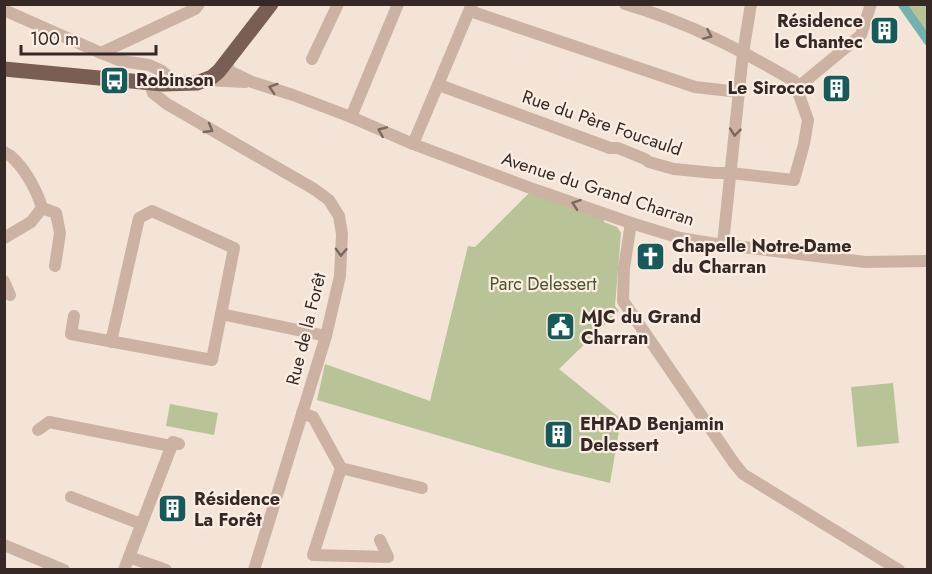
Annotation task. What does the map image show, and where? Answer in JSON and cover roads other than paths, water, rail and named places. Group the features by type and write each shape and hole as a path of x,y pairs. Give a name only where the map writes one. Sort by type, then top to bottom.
{"main road":[{"path":"4,69 150,84 197,83 207,80 219,71 271,4"}],"street":[{"path":"101,53 195,9 199,4"},
{"path":"312,59 338,4"},
{"path":"351,117 398,4"},
{"path":"625,4 673,19 717,39 794,81 796,88 861,35 871,4"},
{"path":"723,244 743,53 751,4"},
{"path":"413,144 471,8 695,87 739,92"},
{"path":"4,10 101,53 121,60 149,65 162,71 178,85"},
{"path":"228,61 231,72 252,82"},
{"path":"207,80 252,82"},
{"name":"Avenue du Grand Charran","path":"252,82 351,117 413,144 533,189 680,238 865,262 927,261"},
{"name":"Rue de la Forêt","path":"150,84 153,93 167,104 314,189 329,200 339,216 342,234 340,276 326,336 254,570"},
{"name":"Rue du Père Foucauld","path":"438,85 674,169 794,180 804,144 807,120 796,88"},
{"path":"4,152 21,166 42,208"},
{"path":"4,238 31,222 42,208"},
{"path":"42,208 56,213 60,233 55,266"},
{"path":"74,316 71,334 111,342 212,360 234,248 152,211 139,218 111,342"},
{"path":"632,223 624,268 623,301 734,463 743,474 899,570"},
{"path":"4,281 10,294"},
{"path":"221,314 326,336"},
{"path":"302,413 313,417 341,468 313,555 388,557 380,540"},
{"path":"38,430 49,422 175,445 126,563 166,570"},
{"path":"341,468 422,488"},
{"path":"71,497 141,524"},
{"path":"4,545 64,570"}],"waterway":[{"path":"902,4 928,41"}],"place":[{"name":"Résidence le Chantec","path":"884,31"},
{"name":"Robinson","path":"115,80"},
{"name":"Le Sirocco","path":"836,88"},
{"name":"Chapelle Notre-Dame du Charran","path":"651,256"},
{"name":"MJC du Grand Charran","path":"560,327"},
{"name":"EHPAD Benjamin Delessert","path":"559,434"},
{"name":"Résidence La Forêt","path":"173,509"}],"park label":[{"name":"Parc Delessert","path":"543,284"}]}
